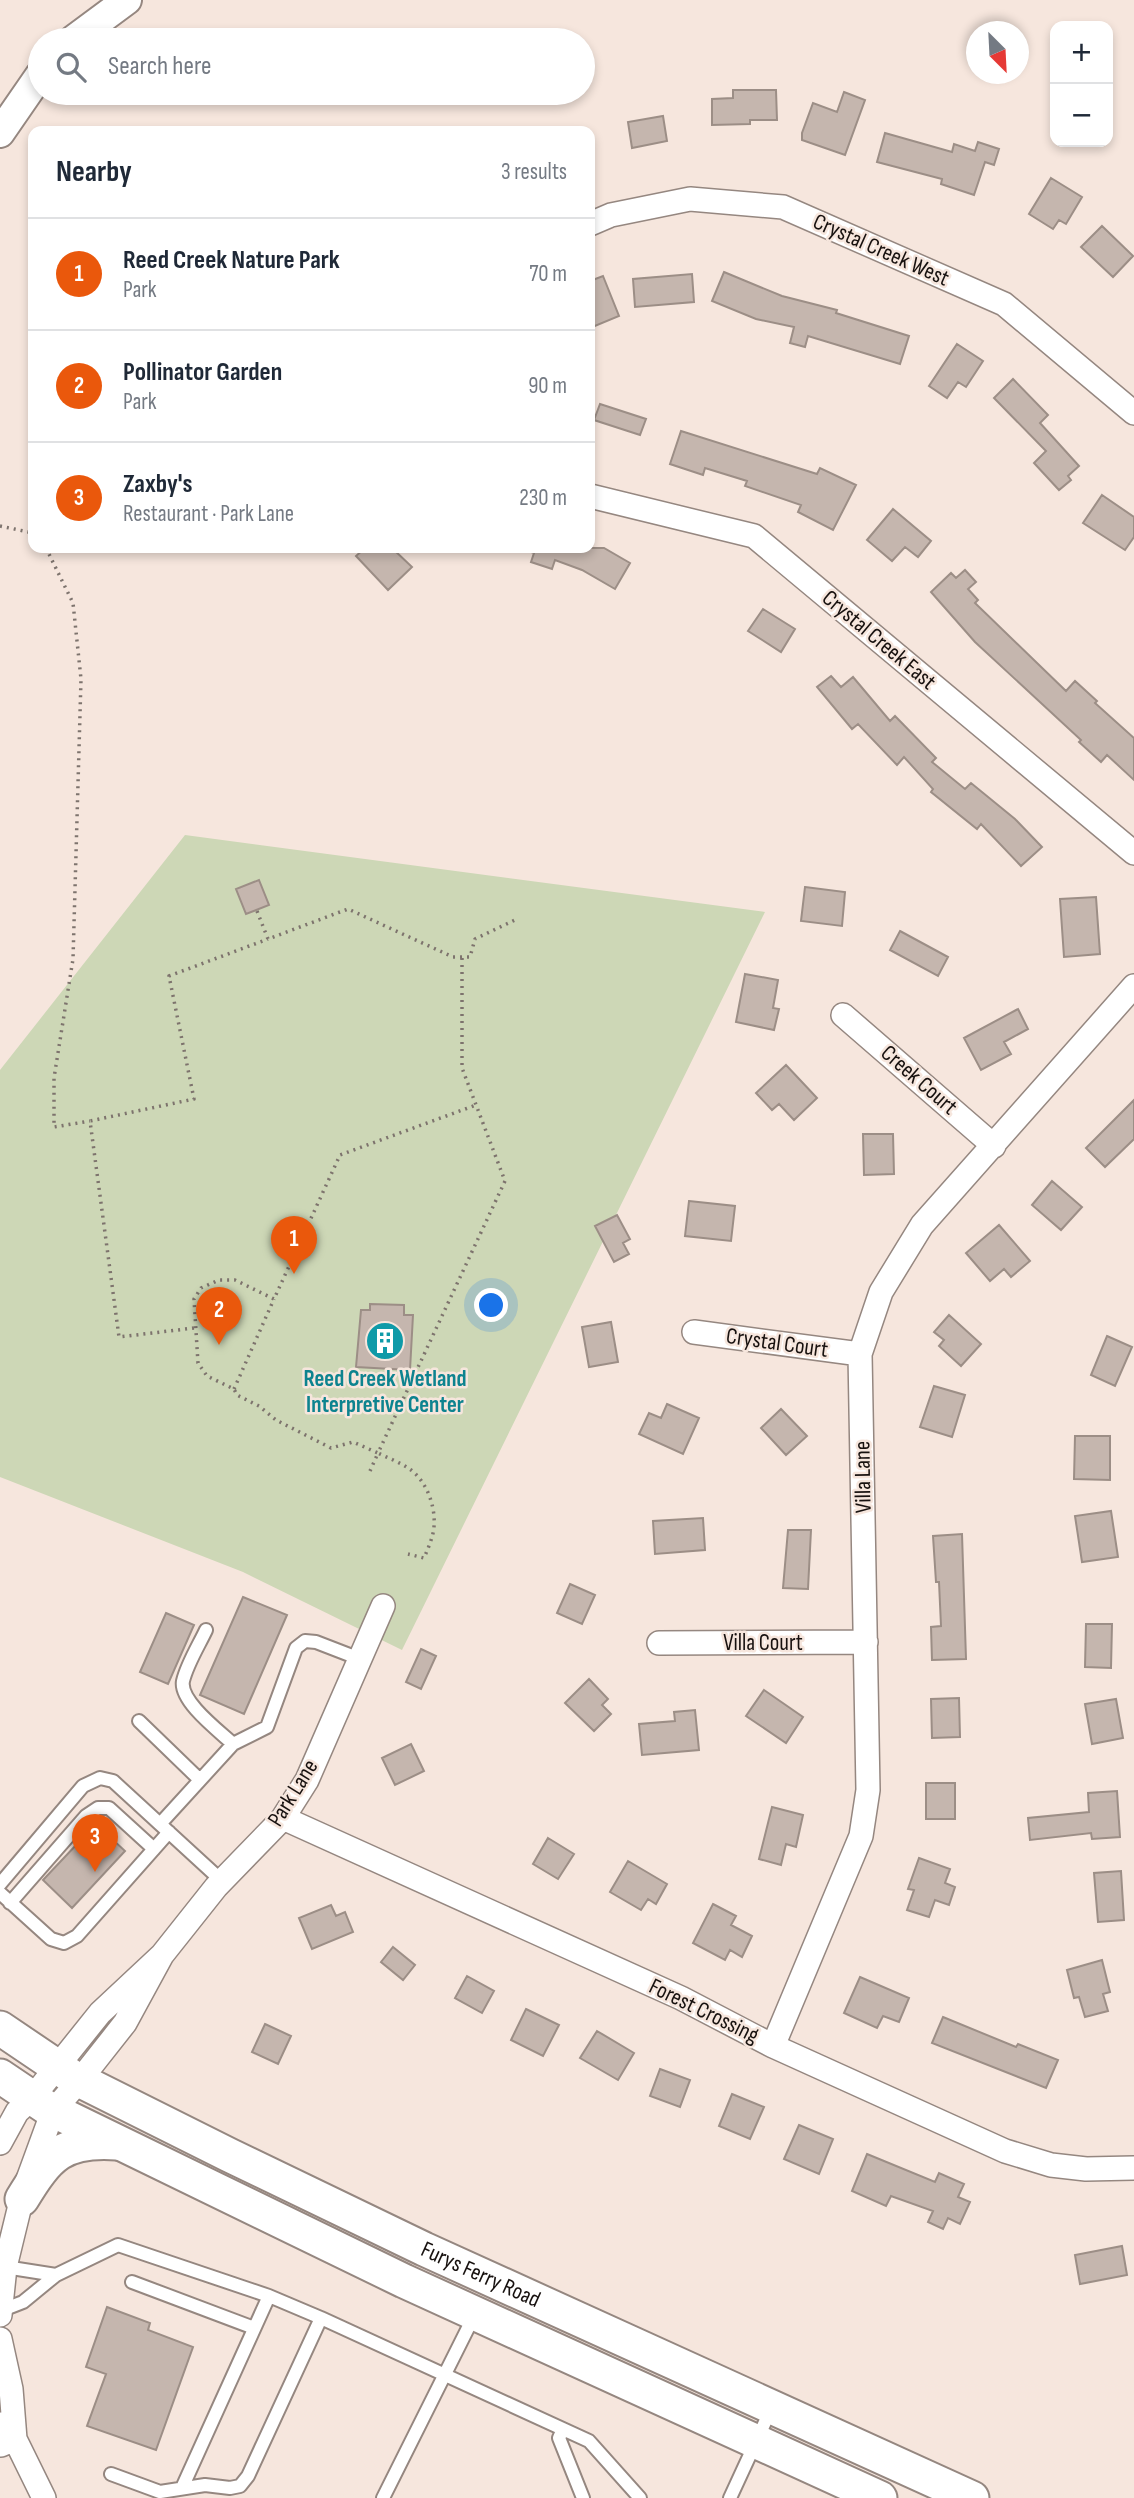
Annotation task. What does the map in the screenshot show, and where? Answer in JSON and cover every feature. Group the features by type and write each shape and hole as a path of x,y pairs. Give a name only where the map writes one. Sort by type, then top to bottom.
{"main road":[{"name":"Furys Ferry Road","path":"0,2028 68,2073 424,2249 972,2498"},
{"name":"Furys Ferry Road","path":"0,2076 42,2104 119,2143 475,2314 880,2498"},
{"path":"22,2199 41,2168 64,2149 94,2141 119,2143"}],"street":[{"path":"89,28 127,0"},
{"path":"0,134 28,93"},
{"name":"Crystal Creek West","path":"595,222 611,215 690,199 783,207 1004,304 1134,413"},
{"name":"Crystal Creek East","path":"595,497 754,536 1134,853"},
{"name":"Villa Lane","path":"774,2046 860,1836 868,1790 860,1354 881,1292 922,1225 1134,986"},
{"name":"Creek Court","path":"843,1015 994,1146"},
{"name":"Crystal Court","path":"694,1332 860,1354"},
{"name":"Park Lane","path":"0,2143 17,2112 42,2104 68,2073 125,2022 162,1955 222,1881 283,1818 307,1780 383,1606"},
{"name":"Villa Court","path":"659,1643 866,1642"},
{"name":"Forest Crossing","path":"283,1818 681,1998 774,2046 1005,2151 1051,2165 1086,2169 1134,2168"},
{"path":"0,2312 5,2267 42,2104"},
{"path":"0,2339 11,2389 5,2436 44,2498"}],"lane":[{"path":"206,1630 183,1681 183,1690 187,1700 233,1744"},
{"path":"154,1849 109,1808 98,1808 86,1816 5,1898 51,1939 64,1943 77,1936 154,1849 164,1828 200,1780 233,1744 267,1727 296,1648 305,1641 316,1642 360,1659"},
{"path":"139,1721 200,1780"},
{"path":"0,1884 83,1786 100,1778 113,1781 222,1881"},
{"path":"0,2312 23,2302 56,2275 118,2245 269,2296 563,2428 589,2441 640,2498"},
{"path":"5,2267 56,2275"},
{"path":"132,2281 254,2328"},
{"path":"182,2488 269,2296"},
{"path":"383,2498 475,2314"},
{"path":"111,2474 160,2492 205,2485 230,2488 240,2486 248,2476 321,2318"},
{"path":"730,2498 772,2406"},
{"path":"563,2428 559,2438 583,2498"},
{"path":"240,2486 249,2498"}],"path":[{"path":"0,526 28,532"},
{"path":"48,553 73,603 81,679 73,960 54,1078 54,1127 194,1099 169,976 348,909 453,957 462,958 470,957 475,939 516,920"},
{"path":"257,911 268,939"},
{"path":"370,1471 505,1181 462,1068 462,958"},
{"path":"234,1389 340,1155 476,1105"},
{"path":"90,1121 119,1337 194,1328"},
{"path":"274,1299 234,1280 209,1283 201,1287 194,1299 198,1363 207,1376 234,1389 237,1395 259,1406 276,1420 331,1448 353,1442 410,1469 423,1482 434,1515 433,1535 424,1558 408,1554"}],"green space":[{"path":"185,835 765,912 402,1650 243,1572 0,1477 0,1070"}],"building":[{"path":"733,90 776,90 777,120 712,125 712,99 733,98"},
{"path":"844,92 865,100 845,155 802,140 813,103 837,112"},
{"path":"663,116 667,141 632,148 628,122"},
{"path":"885,133 952,152 954,144 975,151 978,142 999,149 994,165 985,162 974,195 941,184 942,179 877,162"},
{"path":"1051,178 1082,197 1066,224 1059,220 1053,229 1029,214"},
{"path":"1102,226 1133,256 1113,277 1081,247"},
{"path":"724,272 782,296 837,310 836,313 909,336 900,364 808,336 805,347 790,343 794,327 756,319 712,301"},
{"path":"692,274 694,302 635,307 633,279"},
{"path":"603,276 619,316 595,326 595,279"},
{"path":"957,344 983,361 966,387 958,382 947,398 929,386"},
{"path":"1013,379 1048,415 1040,423 1079,466 1068,476 1071,480 1059,490 1034,463 1046,451 994,398"},
{"path":"600,404 646,419 640,435 595,420"},
{"path":"681,431 817,474 820,468 856,485 833,530 798,512 801,505 745,486 747,481 705,468 703,475 670,464"},
{"path":"1102,495 1134,517 1134,537 1125,550 1083,523"},
{"path":"893,509 931,541 918,557 905,547 892,561 867,540"},
{"path":"595,548 604,548 630,563 615,589 582,570 555,560 552,569 531,562 534,553 595,553"},
{"path":"359,553 397,553 412,567 388,590 356,556"},
{"path":"965,570 976,582 968,589 978,600 975,603 1066,691 1075,681 1134,738 1134,780 1107,755 1101,762 1079,742 1081,740 975,642 931,592 951,573 956,578"},
{"path":"763,609 795,629 781,652 748,631"},
{"path":"831,676 841,687 853,677 890,721 895,716 936,758 932,762 965,789 971,783 1015,819 1042,847 1021,866 981,824 977,829 931,792 933,789 904,757 897,765 858,724 852,729 817,687"},
{"path":"259,880 269,905 246,914 236,889"},
{"path":"805,887 845,892 842,926 801,921"},
{"path":"1096,897 1100,954 1064,957 1060,899"},
{"path":"900,931 948,957 938,976 890,950"},
{"path":"745,974 778,980 773,1008 779,1009 774,1030 736,1022"},
{"path":"1018,1009 1028,1029 1004,1042 1011,1054 981,1070 964,1038"},
{"path":"786,1065 817,1098 794,1120 779,1104 772,1110 756,1093"},
{"path":"1134,1100 1134,1139 1105,1167 1086,1148"},
{"path":"863,1134 893,1134 894,1174 864,1175"},
{"path":"1052,1181 1082,1207 1061,1230 1032,1205"},
{"path":"689,1201 735,1206 731,1241 685,1236"},
{"path":"617,1215 630,1239 623,1243 629,1254 614,1262 595,1226"},
{"path":"999,1225 1030,1261 1011,1277 1004,1269 990,1281 966,1253"},
{"name":"Reed Creek Wetland Interpretive Center","path":"370,1304 404,1305 404,1315 413,1315 410,1370 356,1367 361,1310 370,1310"},
{"path":"949,1315 981,1344 961,1366 939,1346 944,1340 934,1332"},
{"path":"611,1322 618,1362 589,1367 582,1327"},
{"path":"1107,1336 1132,1347 1115,1386 1091,1375"},
{"path":"934,1386 965,1395 952,1437 920,1427"},
{"path":"667,1404 699,1418 683,1454 639,1434 649,1413 661,1418"},
{"path":"781,1409 807,1436 786,1455 761,1428"},
{"path":"1075,1436 1110,1436 1110,1480 1074,1479"},
{"path":"1111,1511 1118,1557 1082,1562 1075,1516"},
{"path":"703,1518 705,1550 655,1554 653,1521"},
{"path":"788,1530 811,1530 808,1589 783,1588"},
{"path":"962,1534 966,1659 932,1660 931,1627 941,1626 933,1536"},
{"path":"570,1584 595,1595 582,1624 557,1613"},
{"path":"243,1597 287,1615 244,1714 200,1695"},
{"path":"166,1613 194,1625 168,1684 140,1672"},
{"path":"1086,1624 1112,1624 1111,1668 1085,1667"},
{"path":"421,1649 436,1656 421,1689 406,1682"},
{"path":"589,1679 608,1699 602,1705 611,1714 594,1731 565,1703"},
{"path":"764,1690 803,1717 786,1743 746,1716"},
{"path":"959,1698 960,1737 932,1738 931,1699"},
{"path":"1116,1699 1123,1738 1092,1744 1085,1704"},
{"path":"695,1710 699,1750 642,1755 639,1724 675,1721 674,1712"},
{"path":"411,1744 424,1771 395,1785 382,1758"},
{"path":"926,1783 955,1783 955,1819 926,1819"},
{"path":"1117,1791 1120,1837 1092,1839 1091,1833 1030,1840 1028,1818 1089,1812 1088,1793"},
{"path":"772,1807 803,1815 796,1847 786,1844 781,1865 759,1859"},
{"path":"96,1824 125,1851 72,1908 43,1880"},
{"path":"548,1838 574,1854 558,1879 533,1864"},
{"path":"919,1858 950,1869 945,1883 955,1887 949,1905 935,1900 929,1917 907,1910 914,1890 908,1889"},
{"path":"628,1861 667,1884 656,1904 648,1899 641,1910 610,1892"},
{"path":"1121,1871 1124,1920 1098,1922 1094,1873"},
{"path":"713,1904 736,1916 731,1925 752,1936 742,1957 730,1950 725,1960 693,1943"},
{"path":"331,1905 336,1916 345,1912 353,1932 312,1949 299,1918"},
{"path":"393,1947 415,1965 403,1980 381,1962"},
{"path":"1102,1960 1110,1992 1103,1994 1108,2011 1085,2017 1079,1997 1074,1998 1067,1970"},
{"path":"467,1976 494,1991 482,2013 455,1998"},
{"path":"860,1977 909,1998 899,2022 883,2016 877,2028 844,2013"},
{"path":"526,2009 559,2025 543,2056 511,2040"},
{"path":"943,2017 1016,2047 1018,2044 1058,2060 1046,2088 932,2043"},
{"path":"265,2024 291,2036 278,2064 252,2052"},
{"path":"597,2031 634,2053 618,2080 580,2058"},
{"path":"660,2069 690,2080 680,2107 650,2096"},
{"path":"732,2094 764,2107 750,2139 719,2126"},
{"path":"799,2125 833,2139 819,2174 784,2159"},
{"path":"867,2154 935,2182 939,2173 964,2184 958,2197 970,2202 960,2224 948,2218 943,2229 928,2222 933,2211 891,2196 886,2206 852,2191"},
{"path":"1122,2246 1127,2275 1080,2284 1075,2255"},
{"path":"107,2307 150,2323 148,2330 193,2347 156,2450 87,2426 106,2374 86,2367"}],"place":[{"name":"Reed Creek Nature Park","path":"294,1274"},
{"name":"Reed Creek Wetland Interpretive Center","path":"385,1341"},
{"name":"Pollinator Garden","path":"219,1345"},
{"name":"Zaxby's","path":"95,1872"}]}
